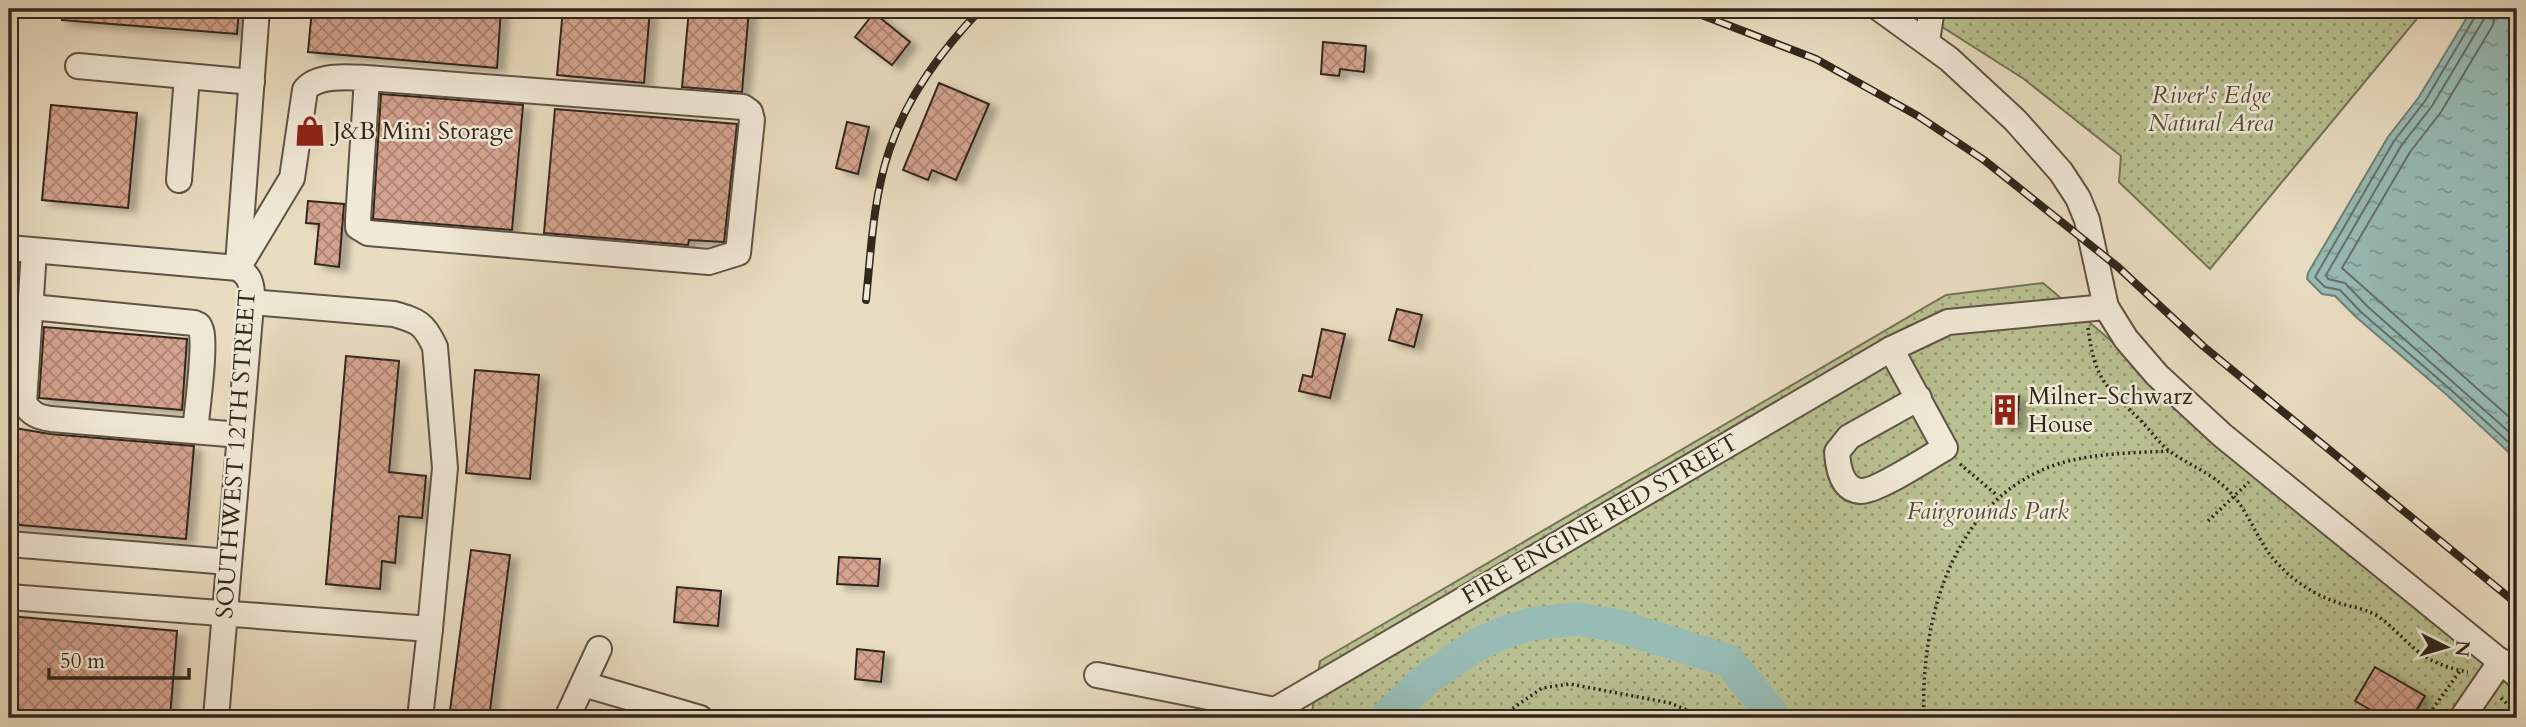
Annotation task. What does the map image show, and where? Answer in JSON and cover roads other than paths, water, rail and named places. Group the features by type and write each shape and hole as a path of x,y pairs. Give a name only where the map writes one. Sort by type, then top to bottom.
{"street":[{"name":"SOUTHWEST 12TH STREET","path":"216,718 251,302 251,283 242,271 257,9"},
{"path":"1881,9 1950,59 2015,120 2061,172 2078,198 2087,220 2096,307 2157,375 2222,435 2509,668 2486,684 2462,718"},
{"path":"1927,41 1932,9"},
{"path":"78,66 252,82"},
{"path":"179,180 187,76"},
{"path":"9,248 242,271 292,178 307,85 327,78 368,78 743,107 750,112 752,120 738,253 709,262 368,233 359,227 358,220 368,78"},
{"path":"34,251 24,403 30,412 51,419 240,435"},
{"path":"251,302 394,314 416,320 427,330 435,346 445,468 420,718"},
{"path":"31,307 199,325 202,340 195,431"},
{"name":"FIRE ENGINE RED STREET","path":"1097,675 1275,710 1891,349 1948,322 2096,307"},
{"path":"1891,349 1919,398 1945,448 1877,486 1861,491 1848,486 1838,472 1837,452 1849,437 1919,398"},
{"path":"9,544 229,562"},
{"path":"9,597 430,629"},
{"path":"567,718 599,649"},
{"path":"583,684 700,718"}],"water":[{"path":"2472,9 2517,9 2517,460 2335,296 2322,294 2307,279 2308,273 2388,137 2419,97"}],"waterway":[{"path":"1385,718 1424,681 1473,647 1502,633 1531,624 1575,619 1619,626 1729,661 1775,718"}],"railway":[{"path":"866,300 873,225 889,151 905,111 927,75 981,9"},
{"path":"1686,9 1816,59 1918,116 1984,160 2118,267 2203,346 2517,604"}],"place":[{"name":"J&B Mini Storage","path":"310,131"},
{"name":"Milner-Schwarz House","path":"2005,410"}],"park label":[{"name":"River's Edge Natural Area","path":"2211,109"},
{"name":"Fairgrounds Park","path":"1988,511"}]}
